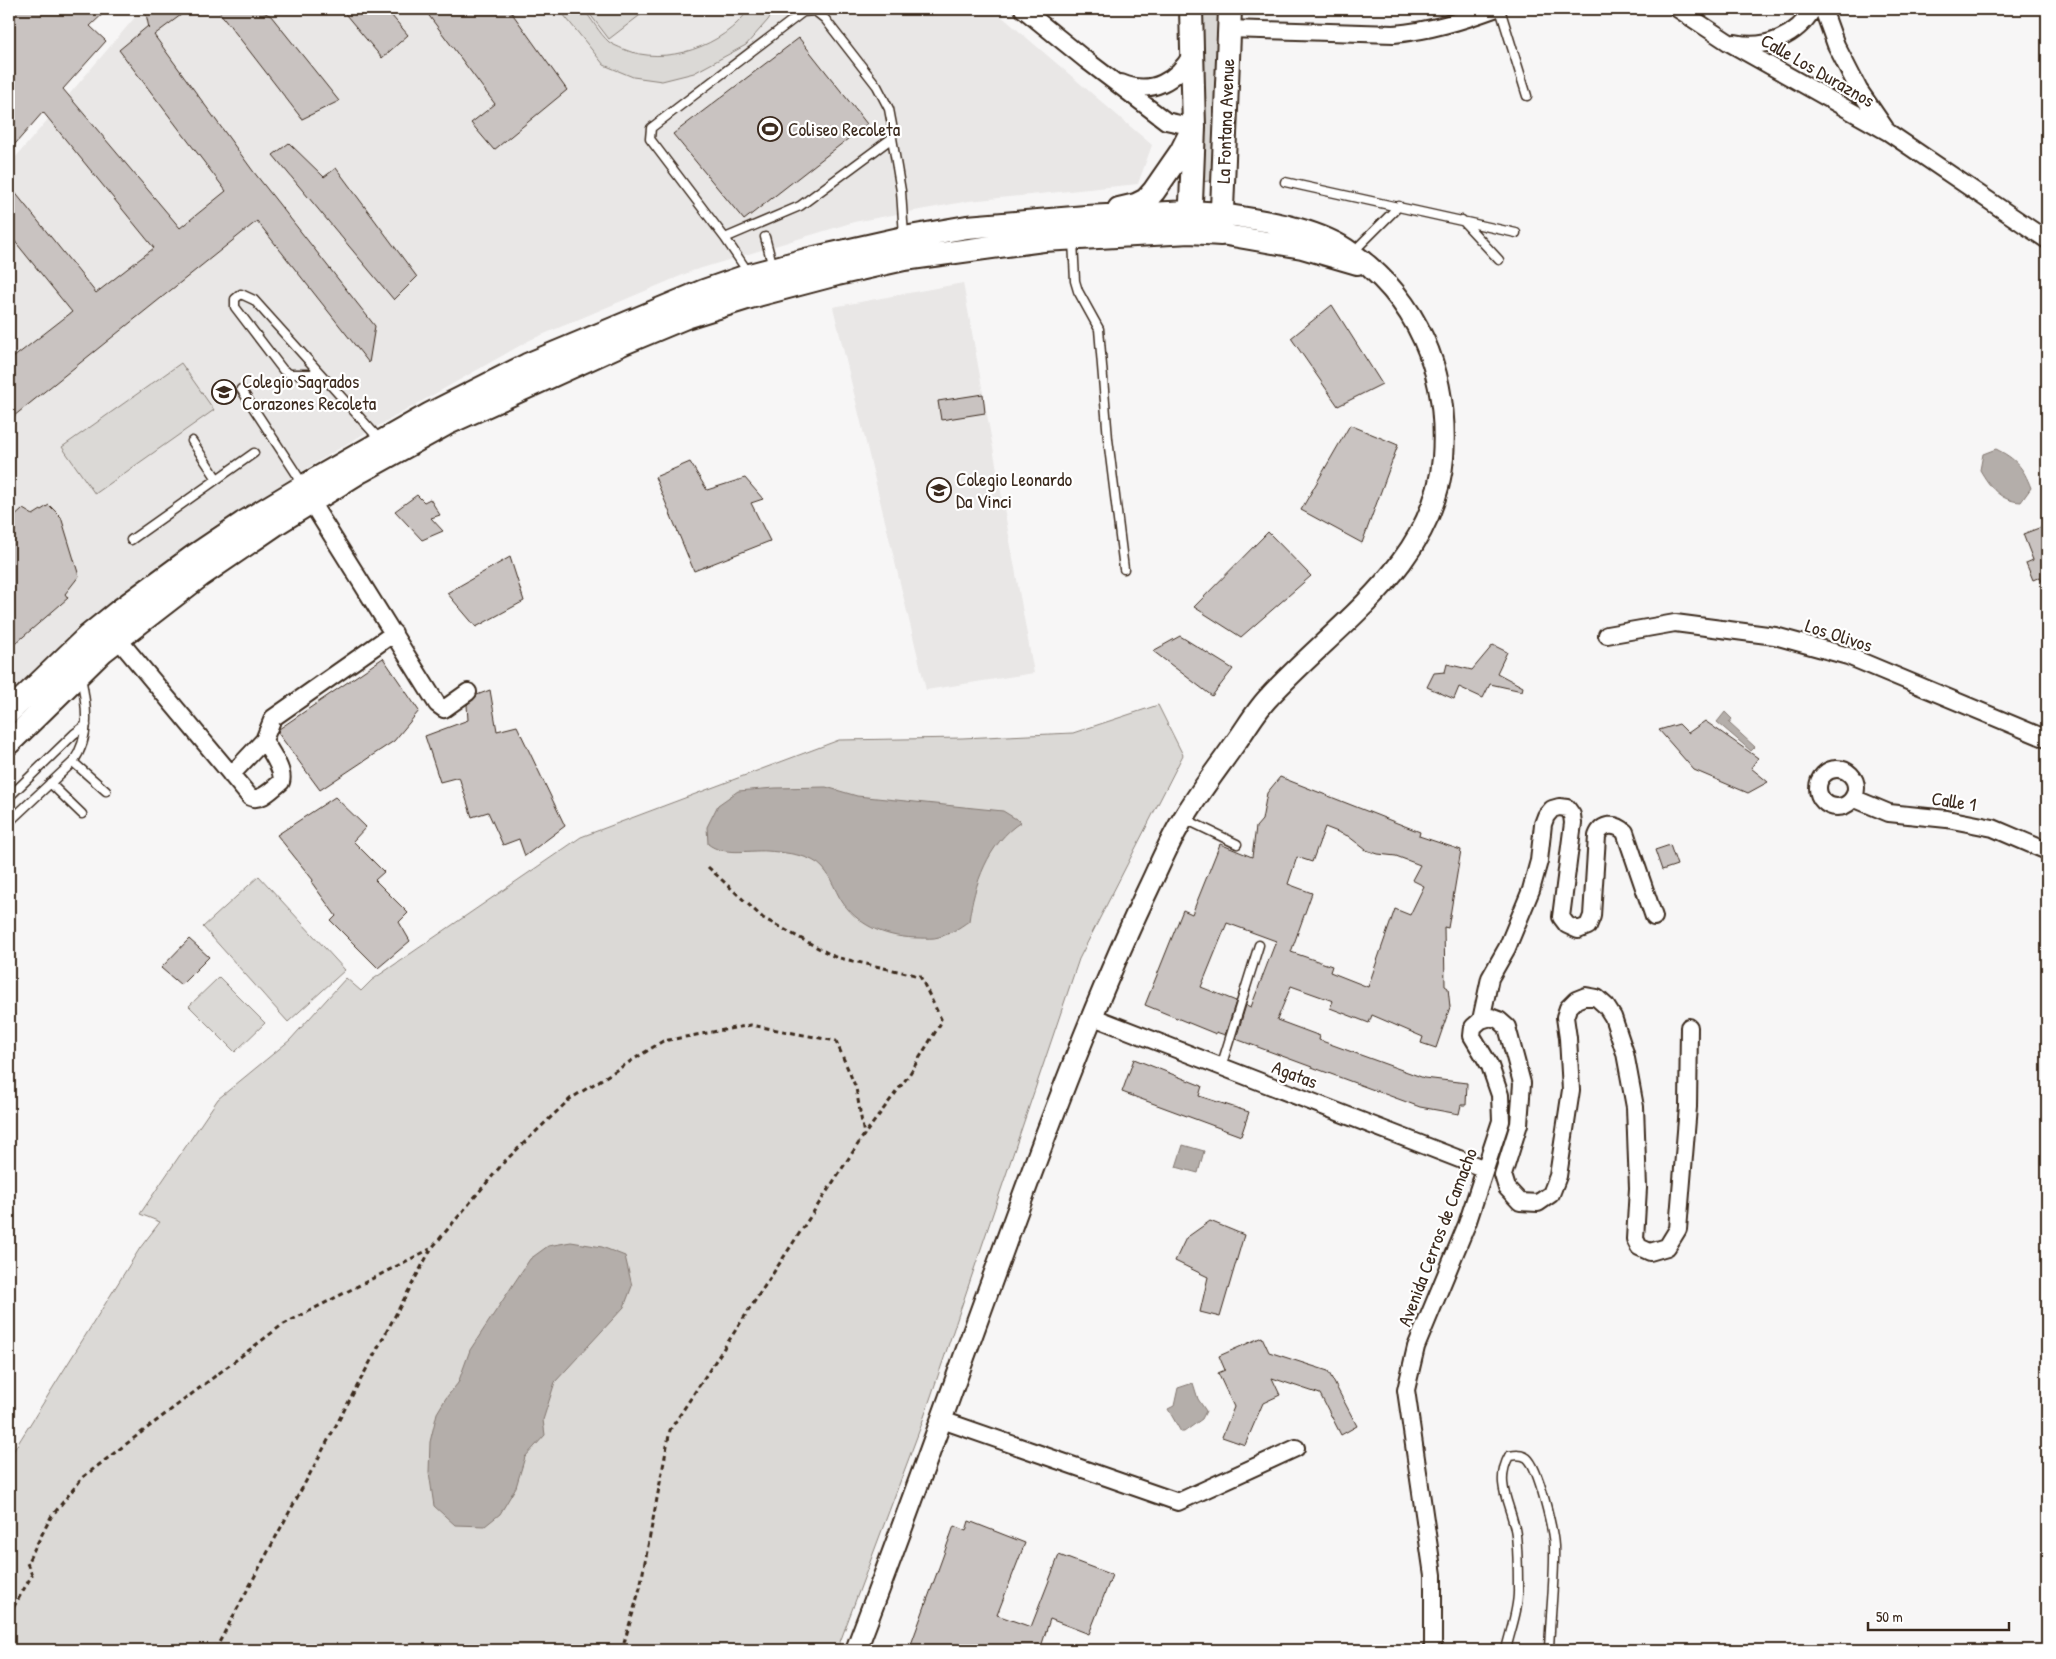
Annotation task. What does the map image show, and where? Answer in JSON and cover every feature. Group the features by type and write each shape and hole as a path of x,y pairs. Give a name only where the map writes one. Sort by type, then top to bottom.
{"main road":[{"name":"La Fontana Avenue","path":"1190,222 1194,127 1191,9"},
{"name":"La Fontana Avenue","path":"1222,224 1229,19"},
{"path":"1086,217 1136,205 1146,200 1181,152 1194,127"},
{"path":"9,743 118,638 307,494 381,441 527,365 704,290 773,268 904,238 967,227 1086,217 1222,224"},
{"path":"9,712 88,636 119,611 242,523 361,471 446,424 617,346 686,317 837,274 904,260 1034,241 1073,238 1190,222"}],"street":[{"path":"1024,9 1166,121 1194,127"},
{"path":"1229,19 1394,34 1419,32 1452,24 1494,9"},
{"name":"Calle Los Duraznos","path":"1678,9 1728,42 1888,132 2047,240"},
{"path":"1728,42 1760,45 1775,41 1790,34 1802,24 1813,9"},
{"name":"Calle Los Duraznos","path":"1823,9 1836,45 1859,90 1888,132"},
{"path":"1113,80 1127,86 1143,88 1158,86 1184,68 1192,54"},
{"path":"856,1650 1041,1146 1091,1016 1128,931 1183,818 1267,698 1362,607 1400,565 1419,537 1439,486 1443,458 1444,423 1431,356 1418,325 1400,298 1368,268 1349,258 1330,242 1285,225 1222,224"},
{"path":"307,494 436,704 444,709 468,692"},
{"name":"Los Olivos","path":"1607,636 1676,623 1775,636 1848,656 2047,739"},
{"path":"231,775 264,740 273,718 394,633"},
{"path":"118,638 250,798 254,799 259,798 281,782 282,774 264,740"},
{"name":"Calle 1","path":"1853,798 1889,813 1947,818 1993,828 2047,851"},
{"path":"1481,1020 1490,978 1507,948 1531,890 1540,861 1543,824 1546,816 1552,809 1559,807 1567,808 1572,815 1573,823 1561,917 1567,925 1578,930 1588,926 1592,916 1597,836 1599,830 1606,826 1614,825 1625,832 1654,917"},
{"name":"Avenida Cerros de Camacho","path":"1433,1650 1433,1575 1406,1390 1416,1347 1467,1224 1501,1121 1500,1095 1490,1066 1472,1036 1473,1028 1481,1020 1491,1017 1499,1020 1507,1027 1522,1082 1519,1124 1503,1175 1507,1188 1520,1202 1538,1203 1551,1194 1558,1176 1571,1090 1565,1017 1568,1008 1576,1000 1586,996 1597,998 1606,1006 1613,1017 1625,1053 1635,1108 1638,1188 1635,1239 1640,1247 1650,1252 1667,1247 1678,1230 1688,1108 1689,1027"},
{"name":"Agatas","path":"1091,1016 1485,1169"},
{"path":"942,1420 1178,1502 1296,1448"}],"lane":[{"path":"1500,9 1527,96"},
{"path":"750,275 725,238 650,140 651,128 793,18 804,12 815,11 825,19 877,86 889,109 901,191 904,238"},
{"path":"725,238 762,225 800,206 892,138"},
{"path":"1285,182 1516,233"},
{"path":"1349,258 1399,206"},
{"path":"1462,220 1499,260"},
{"path":"765,237 773,268"},
{"path":"1073,238 1075,281 1078,291 1099,328 1108,439 1124,570"},
{"path":"320,374 290,374 283,370 235,307 234,299 241,294 254,300 381,441"},
{"path":"241,390 307,494"},
{"path":"192,441 217,479"},
{"path":"131,540 254,453"},
{"path":"9,822 73,762 82,750 86,725 86,703 80,673"},
{"path":"9,797 74,734 86,725"},
{"path":"73,762 106,791"},
{"path":"50,783 82,814"},
{"path":"1183,818 1237,844"},
{"path":"1221,1067 1259,945"},
{"path":"1506,1650 1518,1592 1516,1533 1505,1499 1503,1476 1505,1464 1509,1456 1520,1455 1527,1458 1533,1466 1545,1500 1554,1546 1549,1650"}],"path":[{"path":"622,1650 640,1588 670,1430 864,1135 909,1075 942,1021 920,976 835,957 763,918 708,868"},
{"path":"215,1650 431,1249 505,1161 570,1099 663,1041 751,1025 836,1041 856,1088 864,1135"},
{"path":"9,1615 32,1575 27,1563 51,1517 83,1477 282,1325 431,1249"}],"shaded area":[{"name":"Colegio Sagrados Corazones Recoleta","path":"142,9 993,9 1152,145 1138,184 969,201 854,222 692,271 530,340 348,443 211,528 142,579 9,700 9,165"},
{"path":"559,9 583,9 611,43 639,54 657,56 692,50 709,43 738,22 749,9 775,9 746,45 694,73 662,81 633,77 604,65"},
{"path":"586,9 648,9 609,39"},
{"path":"1202,9 1221,9 1216,180 1201,182"},
{"name":"Colegio Leonardo Da Vinci","path":"963,283 1034,673 926,690 833,307"},
{"path":"181,363 214,410 95,494 62,447"},
{"path":"1996,449 2009,456 2018,464 2028,481 2031,488 2021,502 2001,496 1980,470 1983,454"},
{"path":"1158,705 1183,755 1079,959 921,1426 837,1650 9,1650 9,1458 140,1248 160,1222 140,1214 218,1099 290,1040 346,978 361,991 372,980 581,837 839,740 962,738 1073,733"},
{"path":"1725,712 1732,719 1729,723 1755,747 1751,751 1717,722"},
{"path":"826,787 857,796 1003,811 1021,822 1000,841 984,866 971,907 969,921 937,938 897,936 887,934 867,925 850,912 827,873 812,860 778,852 721,850 708,844 707,827 718,805 738,791"},
{"path":"259,876 345,970 288,1022 203,927"},
{"path":"219,977 265,1023 235,1052 189,1006"},
{"path":"1183,1145 1204,1151 1198,1173 1176,1167"},
{"path":"571,1242 602,1247 625,1256 632,1286 624,1307 555,1382 543,1420 545,1435 525,1457 516,1487 500,1514 485,1526 455,1525 434,1506 429,1472 430,1442 437,1413 458,1383 470,1350 530,1259 548,1246"},
{"path":"1193,1383 1198,1399 1206,1411 1202,1419 1184,1432 1181,1432 1168,1409 1174,1406 1178,1388"}],"building":[{"path":"9,9 108,9 90,26 106,41 63,89 180,228 226,191 119,50 148,26 149,28 145,9 189,9 154,35 253,171 375,326 369,363 257,221 9,420 9,361 72,312 9,234 9,185 96,293 154,248 43,112 9,151"},
{"path":"217,9 258,9 271,16 339,101 302,119"},
{"path":"341,9 386,9 408,35 382,58"},
{"path":"424,9 509,9 567,90 494,150 471,123 495,104"},
{"name":"Coliseo Recoleta","path":"799,38 867,124 744,220 673,134"},
{"path":"289,143 324,177 336,168 417,277 394,300 273,155"},
{"path":"1332,305 1382,384 1338,406 1291,338"},
{"path":"983,394 985,413 941,420 938,401"},
{"path":"1350,425 1398,445 1362,543 1301,510"},
{"path":"690,462 707,490 745,478 763,499 751,503 770,541 694,571 655,477"},
{"path":"417,495 424,502 430,499 440,515 431,518 443,531 422,540 395,511"},
{"path":"49,505 61,517 79,576 65,594 68,598 9,649 9,536 15,531 11,520 23,509 33,515"},
{"path":"2047,525 2047,592 2040,577 2033,580 2026,563 2033,560 2023,534"},
{"path":"1268,532 1311,576 1241,637 1194,607"},
{"path":"510,557 524,601 476,627 447,593"},
{"path":"1180,636 1233,669 1212,696 1153,651"},
{"path":"1493,645 1507,652 1497,673 1523,687 1522,691 1490,684 1483,698 1459,687 1454,699 1427,687 1434,673 1445,672 1447,664 1472,670"},
{"path":"383,658 419,711 394,741 320,790 278,733 279,729"},
{"path":"490,690 497,731 517,726 565,826 525,856 519,839 503,845 488,812 472,817 459,777 440,782 425,736 468,720 467,705 477,695"},
{"path":"1705,721 1758,758 1751,768 1768,782 1748,793 1694,770 1659,730 1679,724 1688,733"},
{"path":"1280,777 1420,832 1419,836 1461,850 1448,928 1444,927 1445,986 1448,988 1450,1007 1436,1048 1421,1043 1423,1037 1372,1015 1369,1023 1330,1008 1333,1001 1291,986 1277,1020 1320,1036 1319,1040 1424,1078 1467,1083 1466,1105 1461,1105 1459,1114 1420,1107 1236,1039 1246,1005 1251,1007 1276,941 1227,923 1201,987 1236,1001 1225,1035 1216,1032 1216,1034 1145,1005 1183,910 1192,914 1220,844 1252,857 1256,827 1262,820 1267,793","holes":["1325,827 1348,836 1366,850 1378,854 1396,856 1420,865 1412,880 1424,886 1410,915 1395,909 1368,987 1330,972 1332,966 1291,952 1312,893 1288,884 1297,857 1312,862"]},
{"path":"335,797 366,827 353,841 384,872 375,880 408,913 399,922 410,941 378,968 331,921 336,916 312,883 313,880 277,835"},
{"path":"1670,845 1677,865 1662,870 1655,850"},
{"path":"189,939 209,957 181,985 161,968"},
{"path":"1134,1059 1202,1086 1199,1096 1249,1112 1241,1136 1122,1092"},
{"path":"1210,1221 1244,1235 1220,1317 1200,1312 1208,1277 1175,1261 1186,1238"},
{"path":"1262,1337 1269,1352 1328,1371 1357,1426 1341,1435 1320,1394 1272,1378 1280,1395 1263,1403 1245,1445 1222,1437 1234,1407 1218,1373 1225,1370 1219,1356"},
{"path":"969,1521 1025,1543 997,1615 1031,1627 1059,1555 1112,1575 1089,1634 1050,1619 1040,1650 909,1650 954,1526 966,1531"}],"place":[{"name":"Coliseo Recoleta","path":"770,129"},
{"name":"Colegio Sagrados Corazones Recoleta","path":"224,392"},
{"name":"Colegio Leonardo Da Vinci","path":"939,490"}]}
